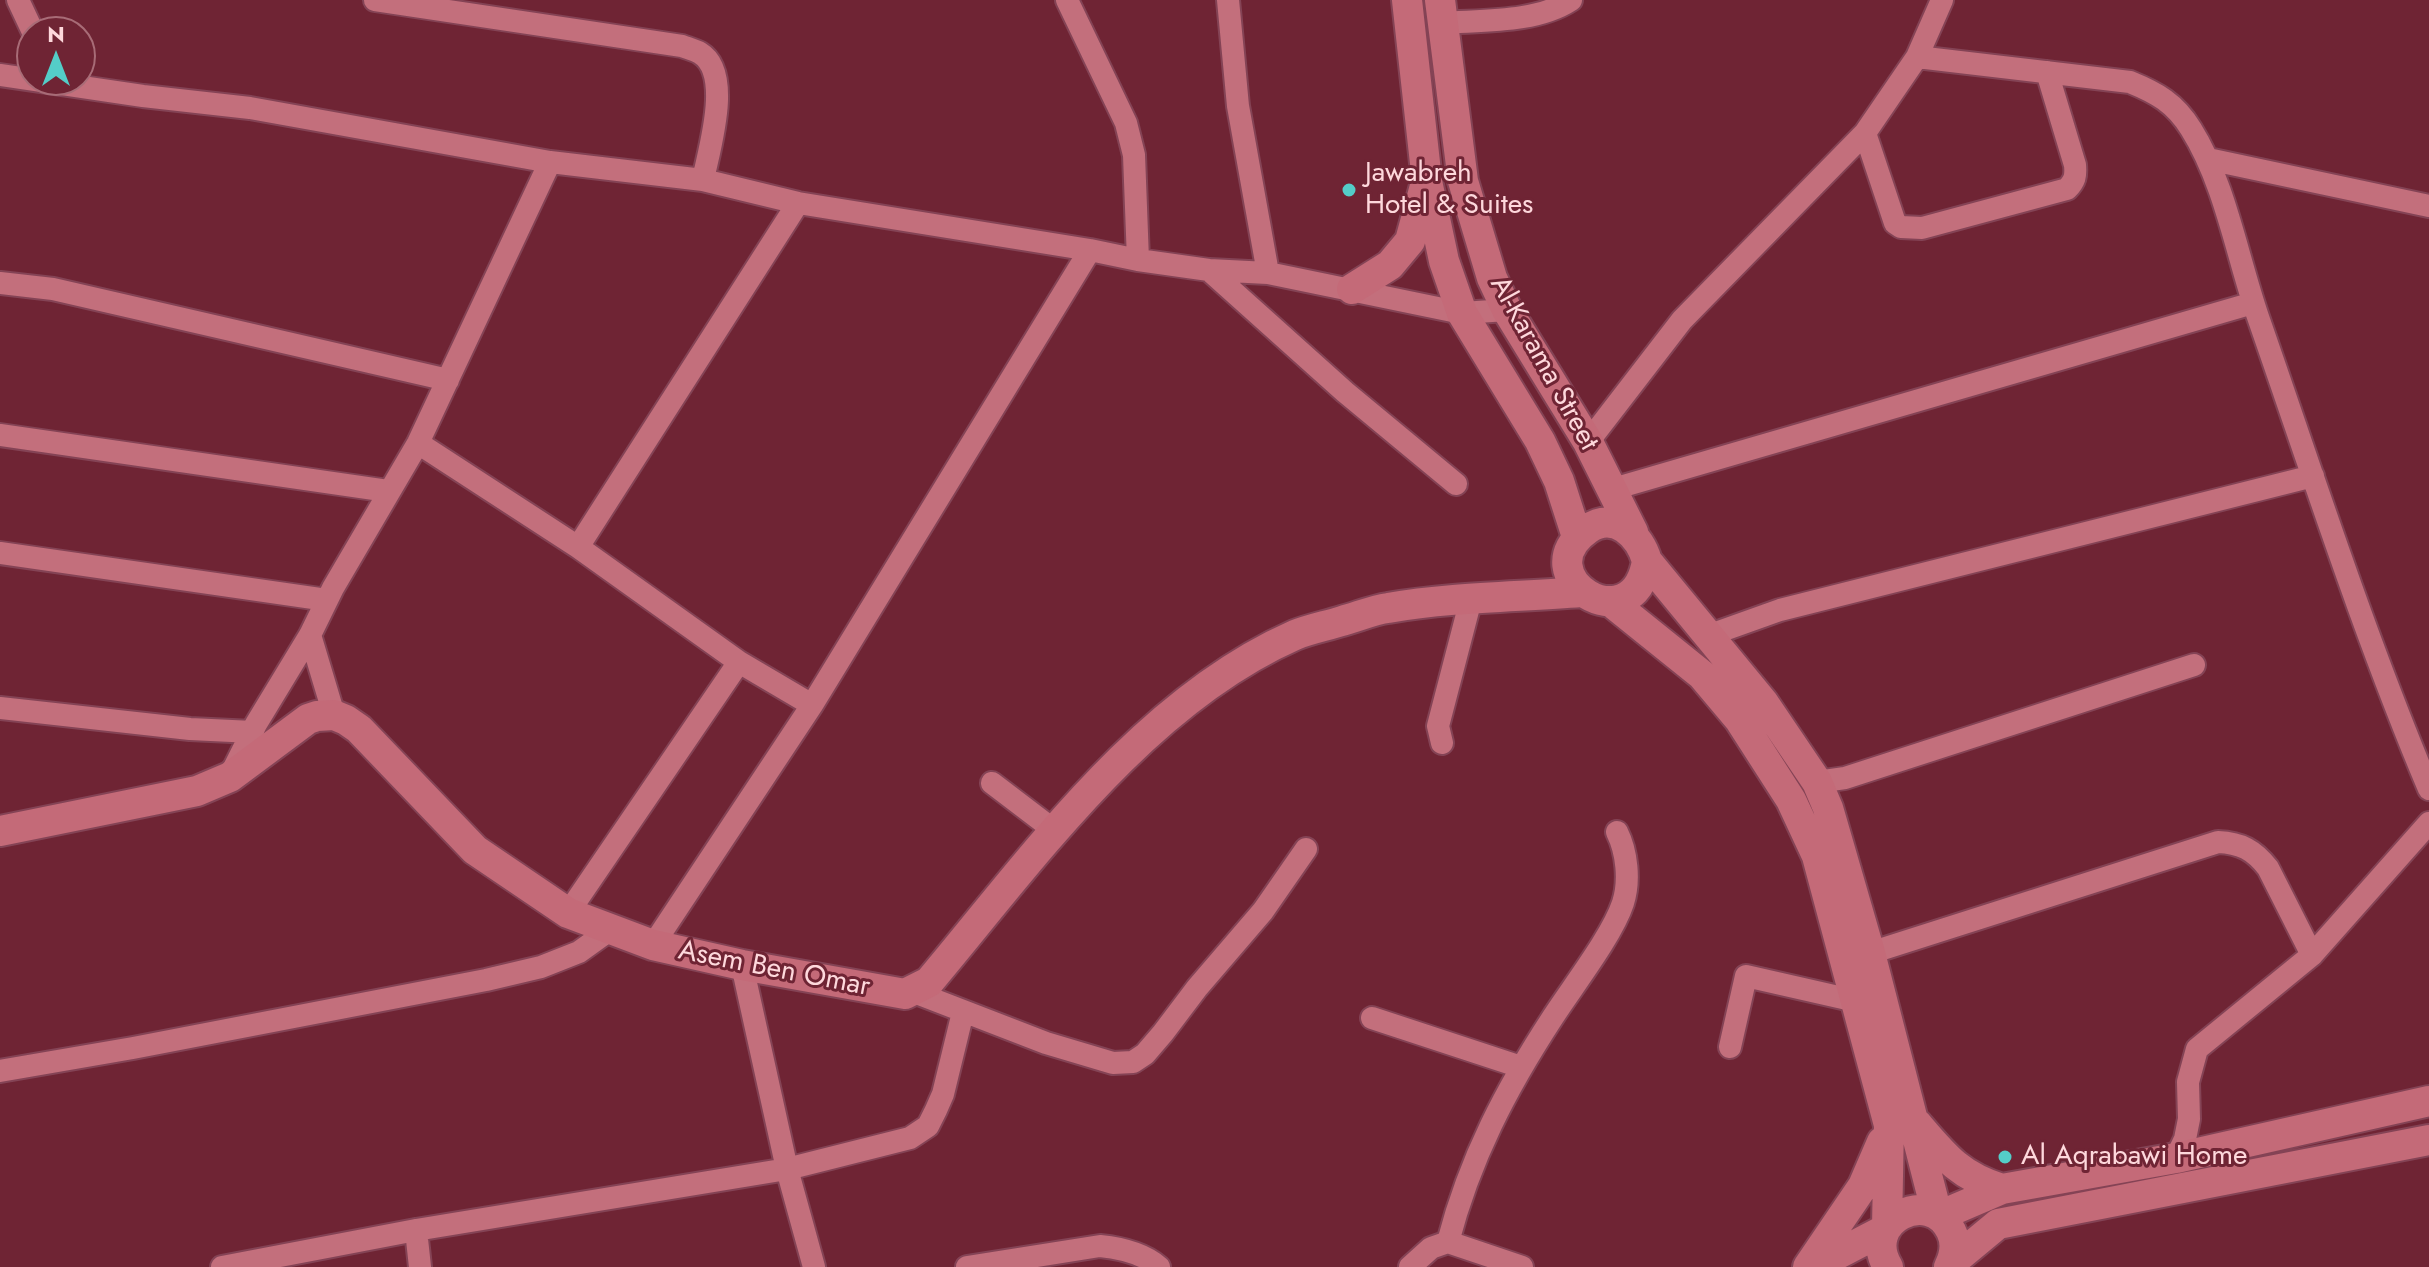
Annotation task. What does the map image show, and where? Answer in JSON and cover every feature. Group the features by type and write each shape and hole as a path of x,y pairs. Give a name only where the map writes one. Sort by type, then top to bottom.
{"street":[{"path":"375,0 682,46 702,53 716,73 717,105 703,180"},
{"path":"1067,0 1126,123 1134,155 1138,260"},
{"path":"1228,0 1238,106 1268,273"},
{"name":"Al-Karama Street","path":"1407,0 1427,181 1444,261 1462,313 1540,441 1559,481 1572,551"},
{"path":"1441,12 1509,18 1552,11 1571,0"},
{"path":"1588,442 1682,320 1865,133 1917,57 1938,0"},
{"name":"Al-Karama Street","path":"1441,12 1463,181 1492,278 1507,310 1588,442 1633,532"},
{"path":"1917,57 2130,82 2159,94 2189,125 2208,159 2253,303 2362,618 2429,789"},
{"path":"1865,133 1895,223 1901,227 1922,228 2067,189 2076,175 2075,165 2047,72"},
{"path":"96,87 250,108 550,162 703,180 798,203 1138,260 1209,270 1268,273 1462,313 1507,310"},
{"path":"2208,159 2429,206"},
{"path":"230,777 388,491 418,443 550,162"},
{"path":"1352,289 1390,265 1410,241 1427,181"},
{"path":"578,547 798,203"},
{"path":"653,945 812,705 1090,250"},
{"path":"1209,270 1345,392 1456,484"},
{"path":"0,283 53,289 448,380"},
{"path":"1613,489 2253,303"},
{"path":"0,435 388,491"},
{"path":"418,443 578,547 739,662 812,705"},
{"path":"1710,635 1780,610 2313,476"},
{"path":"1506,597 1572,551 1594,525 1614,524 1633,532 1642,545 1647,561 1763,702 1817,782 1828,808 1870,953 1900,1122 1881,1250 1888,1267"},
{"path":"1572,551 1572,580 1581,592 1595,600 1610,601 1625,597 1637,588 1647,561"},
{"path":"0,553 327,600"},
{"path":"914,992 929,982 1055,831 1114,766 1186,701 1242,665 1296,635 1387,608 1581,592"},
{"path":"1442,743 1438,726 1471,599"},
{"path":"1610,601 1702,675 1739,719 1791,800 1817,856 1856,1001 1938,1215"},
{"path":"0,831 197,791 230,777 308,719 334,715 310,635"},
{"path":"568,913 739,662"},
{"path":"1817,782 1845,778 2194,665"},
{"path":"0,708 190,729 253,732"},
{"name":"Asem Ben Omar","path":"334,715 359,729 475,850 568,913 653,945 896,994 914,992"},
{"path":"992,783 1055,831"},
{"path":"2176,1158 2185,1139 2189,1119 2188,1082 2197,1049 2312,955 2429,823"},
{"path":"1448,1242 1479,1147 1521,1067 1622,904 1627,883 1622,843 1617,832"},
{"path":"1870,953 2218,842 2247,847 2259,856 2312,955"},
{"path":"914,992 1046,1043 1101,1060 1123,1064 1133,1062 1145,1054 1263,911 1306,849"},
{"path":"0,1071 486,980 541,967 579,952 611,929"},
{"path":"742,965 787,1169 814,1267"},
{"path":"1730,1047 1746,976 1856,1001"},
{"path":"222,1267 416,1230 787,1169 899,1142 928,1126 943,1094 963,1012"},
{"path":"1372,1018 1521,1067"},
{"path":"1938,1215 2002,1189 2176,1158 2429,1101"},
{"path":"1900,1122 1960,1171 2002,1189"},
{"path":"1810,1267 1900,1122"},
{"path":"1950,1265 1998,1224 2429,1140"},
{"path":"1810,1267 1886,1228 1904,1213 1926,1210 1947,1223 1955,1242 1950,1265"},
{"path":"416,1230 420,1267"},
{"path":"1410,1267 1431,1248 1448,1242 1522,1267"},
{"path":"967,1267 1100,1246 1121,1248 1159,1267"}],"place":[{"name":"Jawabreh Hotel & Suites","path":"1349,190"},
{"name":"Al Aqrabawi Home","path":"2005,1157"}]}
